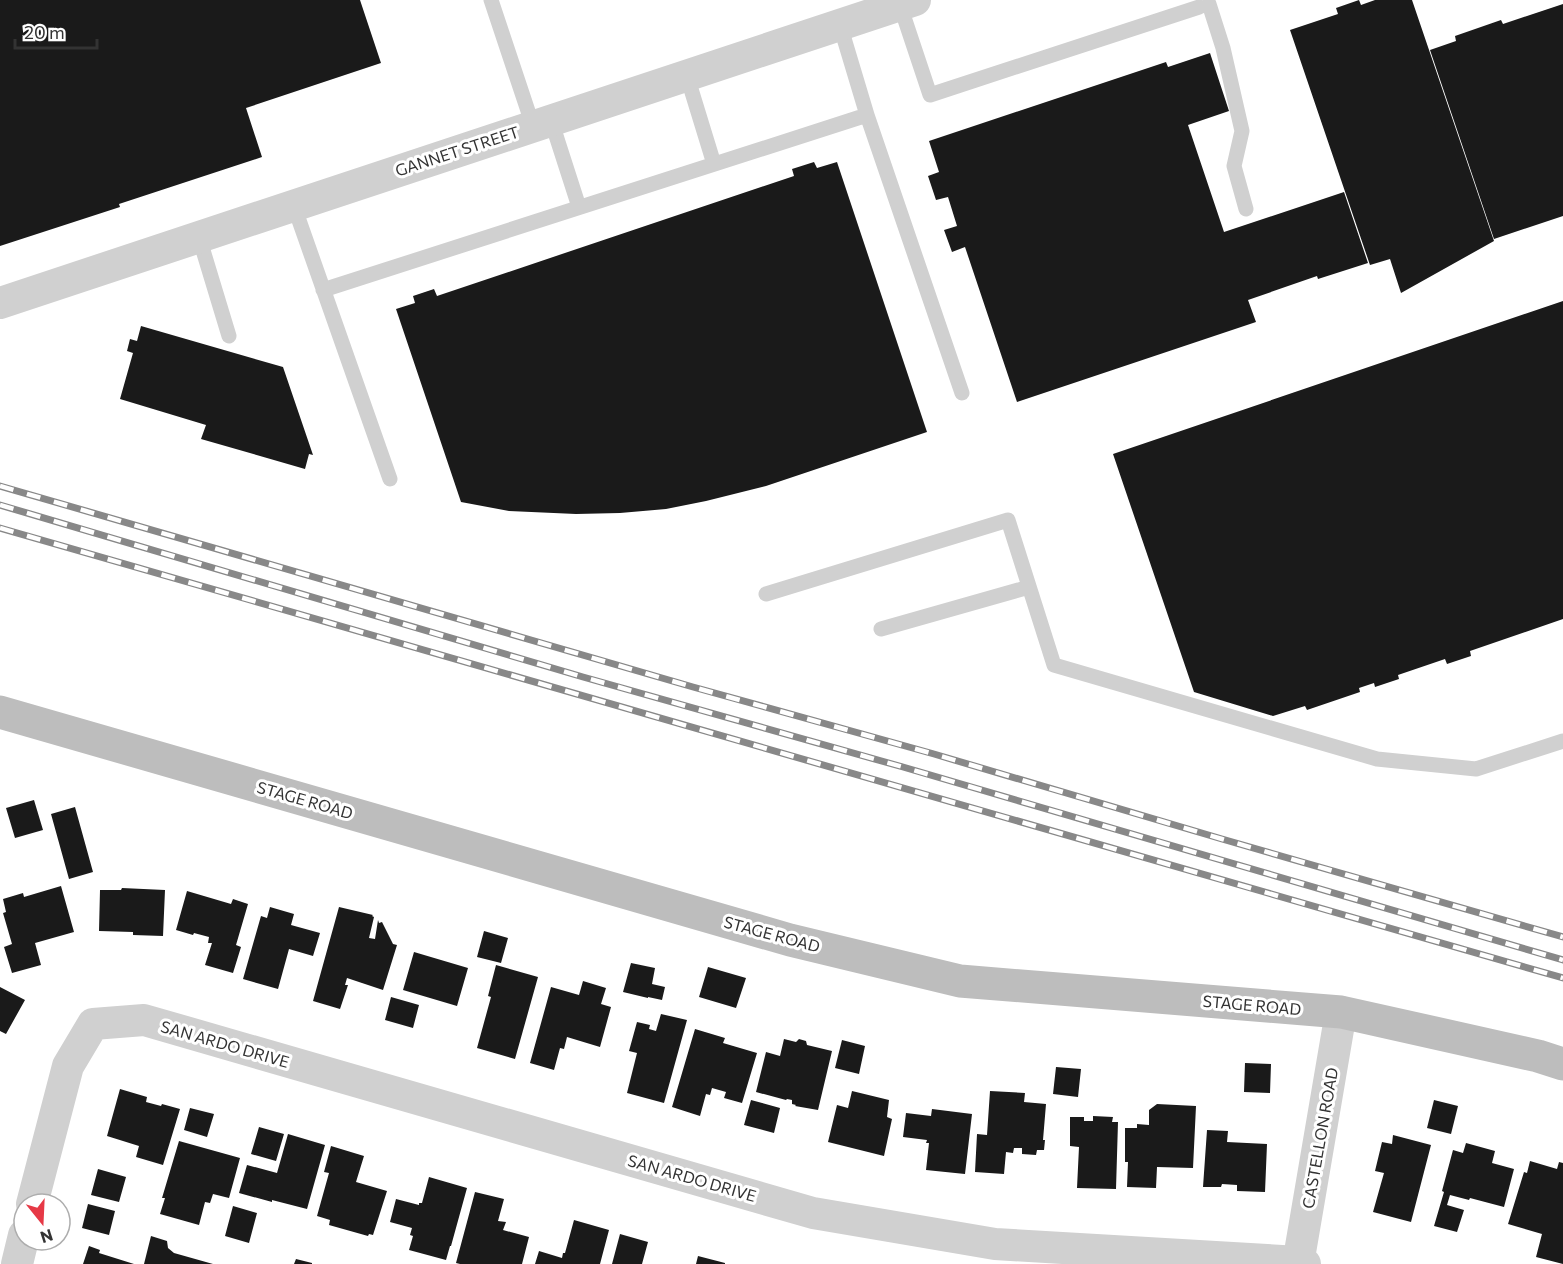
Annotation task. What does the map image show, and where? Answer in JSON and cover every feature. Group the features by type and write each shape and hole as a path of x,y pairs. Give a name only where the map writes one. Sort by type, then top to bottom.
{"main road":[{"name":"STAGE ROAD","path":"0,712 790,940 960,981 1341,1012 1538,1056 1563,1064"}],"street":[{"name":"GANNET STREET","path":"0,303 908,2"},
{"name":"CASTELLON ROAD","path":"1301,1263 1341,1012"},
{"name":"SAN ARDO DRIVE","path":"35,1192 68,1066 93,1024 144,1020 813,1213 995,1244 1301,1263"}],"lane":[{"path":"491,0 579,207"},
{"path":"908,2 930,95 1206,3 1224,48 1242,131 1234,166 1246,209"},
{"path":"840,25 867,115 962,393"},
{"path":"687,76 714,164"},
{"path":"323,290 867,115"},
{"path":"294,206 390,479"},
{"path":"199,237 229,336"},
{"path":"766,594 1008,520 1054,665 1377,759 1476,769 1563,741"},
{"path":"881,629 1029,587"}],"building":[{"path":"0,0 360,0 381,63 246,108 262,157 0,246"},
{"path":"1359,0 1361,5 1375,0 1412,0 1494,241 1401,293 1390,259 1370,265 1290,30 1338,14 1336,8"},
{"path":"1563,4 1563,216 1494,239 1430,50 1456,41 1455,36 1501,20 1503,24"},
{"path":"1210,53 1229,111 1188,125 1224,232 1344,192 1368,263 1318,279 1317,276 1248,300 1256,322 1017,402 965,247 952,252 944,230 957,226 948,197 936,200 928,176 939,172 929,141 1166,62 1168,67"},
{"path":"814,162 817,168 837,162 927,432 766,486 666,509 576,514 509,511 461,502 396,309 415,303 413,296 434,289 437,296 794,176 792,169"},
{"path":"1563,301 1563,619 1470,651 1471,656 1447,664 1445,659 1398,675 1399,679 1375,687 1374,683 1359,688 1360,692 1307,710 1305,706 1273,716 1194,692 1113,454"},
{"path":"141,326 283,367 313,455 309,454 305,469 201,439 206,425 120,399 133,353 127,351 130,339 137,341"},
{"path":"34,800 43,830 15,838 6,808"},
{"path":"75,807 93,872 69,879 51,814"},
{"path":"61,886 74,932 35,943 41,965 12,973 4,947 12,944 3,913 6,912 3,899 23,893 24,897"},
{"path":"122,888 165,890 163,936 99,931 100,890 121,890"},
{"path":"187,891 231,904 233,899 248,904 236,945 241,947 233,973 205,965 212,943 208,943 209,937 176,930"},
{"path":"270,907 294,914 291,925 320,933 313,956 289,949 278,989 243,979 261,916 267,918"},
{"path":"339,907 373,915 369,938 375,939 378,920 379,923 382,922 393,944 397,945 383,990 347,978 345,985 348,985 340,1009 313,1001"},
{"path":"484,931 508,938 501,963 477,957"},
{"path":"414,952 468,968 457,1006 403,990"},
{"path":"631,963 655,968 652,984 665,987 662,1000 623,992"},
{"path":"496,965 538,977 515,1059 477,1048 491,997 488,996"},
{"path":"708,967 746,978 736,1008 699,997"},
{"path":"583,981 606,988 601,1004 611,1007 600,1047 567,1037 564,1049 560,1048 554,1070 530,1063 551,987 579,995"},
{"path":"0,987 25,1000 6,1034 0,1031"},
{"path":"391,997 419,1005 413,1028 385,1020"},
{"path":"661,1014 687,1020 664,1103 627,1093 637,1053 629,1051 637,1022 650,1025 649,1029 656,1031"},
{"path":"695,1029 725,1038 723,1043 757,1053 742,1103 724,1098 726,1092 712,1088 710,1095 706,1094 700,1116 672,1107"},
{"path":"784,1039 796,1042 799,1039 806,1041 807,1045 832,1051 818,1110 795,1106 792,1100 756,1092 766,1052 780,1056"},
{"path":"842,1040 865,1046 859,1074 835,1068"},
{"path":"1245,1063 1271,1064 1270,1093 1244,1092"},
{"path":"1056,1067 1081,1069 1078,1097 1053,1094"},
{"path":"120,1089 147,1097 146,1102 180,1109 163,1165 136,1157 139,1146 107,1136"},
{"path":"852,1091 889,1100 887,1117 892,1119 884,1156 828,1142 837,1105 848,1108"},
{"path":"990,1091 1025,1093 1024,1102 1046,1104 1044,1150 1037,1150 1036,1155 1022,1154 1022,1148 1014,1148 1013,1153 1006,1152 1004,1174 975,1172 977,1134 987,1135"},
{"path":"751,1100 780,1108 774,1133 744,1125"},
{"path":"1434,1100 1458,1106 1451,1134 1427,1128"},
{"path":"1157,1104 1196,1106 1193,1168 1157,1167 1156,1188 1127,1187 1128,1162 1125,1162 1125,1128 1137,1128 1137,1124 1149,1125 1149,1110"},
{"path":"190,1108 214,1114 207,1137 184,1130"},
{"path":"932,1109 972,1114 965,1174 926,1170 929,1143 926,1143 927,1140 903,1137 906,1113 931,1116"},
{"path":"1093,1116 1113,1117 1112,1122 1118,1122 1116,1189 1077,1188 1079,1147 1070,1146 1070,1117 1084,1117 1084,1121 1093,1121"},
{"path":"259,1127 284,1134 276,1161 251,1154"},
{"path":"1207,1130 1228,1131 1227,1142 1267,1144 1265,1192 1237,1191 1237,1185 1222,1184 1221,1187 1203,1187"},
{"path":"288,1134 325,1145 307,1209 239,1193 247,1165 277,1173"},
{"path":"1393,1135 1431,1145 1411,1222 1373,1212 1384,1173 1375,1171 1382,1142 1392,1144"},
{"path":"179,1141 240,1158 229,1198 213,1194 210,1203 205,1202 199,1225 160,1214 165,1198 162,1198"},
{"path":"1466,1143 1495,1151 1492,1163 1514,1169 1504,1207 1450,1195 1447,1205 1464,1210 1457,1232 1434,1226 1453,1150 1463,1153"},
{"path":"331,1146 364,1156 356,1182 387,1191 373,1235 368,1236 329,1225 330,1220 317,1216 329,1173 324,1172"},
{"path":"1530,1161 1557,1169 1559,1162 1563,1163 1563,1264 1536,1257 1542,1234 1508,1224 1524,1172 1527,1173"},
{"path":"98,1169 126,1177 119,1202 91,1195"},
{"path":"429,1177 467,1188 446,1260 409,1250 413,1236 410,1235 412,1228 390,1222 396,1199 419,1205 422,1203"},
{"path":"475,1192 504,1199 498,1221 506,1222 503,1230 529,1237 522,1264 456,1263"},
{"path":"88,1204 115,1211 109,1235 82,1228"},
{"path":"233,1206 257,1213 249,1243 225,1236"},
{"path":"574,1220 609,1230 600,1264 535,1264 539,1251 562,1258"},
{"path":"620,1234 648,1242 642,1264 612,1264"},
{"path":"151,1236 167,1241 168,1248 174,1253 213,1264 144,1264"},
{"path":"89,1246 100,1250 99,1253 134,1264 83,1264"},
{"path":"698,1256 725,1263 725,1264 696,1264"},
{"path":"296,1259 312,1263 312,1264 294,1264"}],"railway":[{"path":"0,486 1563,937"},
{"path":"0,505 583,677 903,767 1563,960"},
{"path":"0,528 1563,978"}]}
